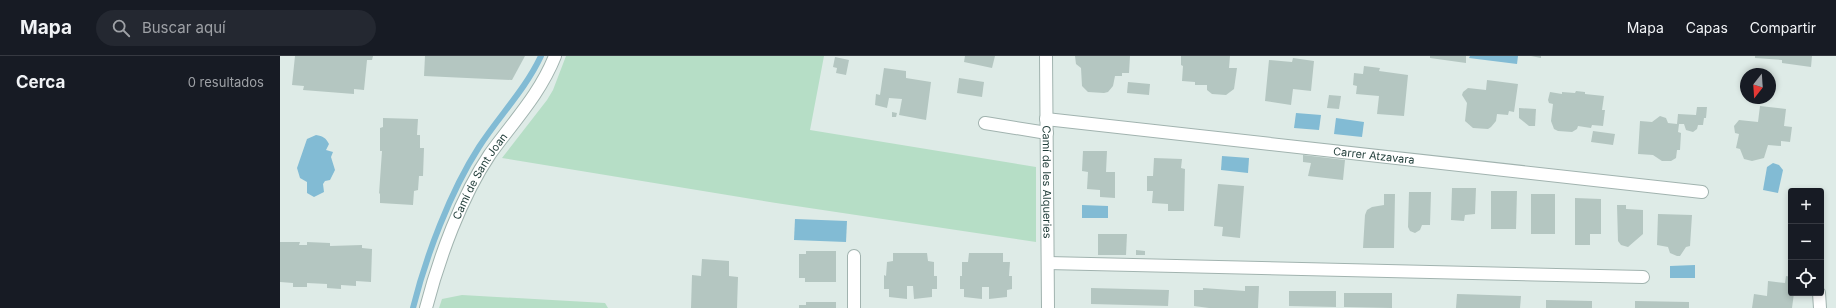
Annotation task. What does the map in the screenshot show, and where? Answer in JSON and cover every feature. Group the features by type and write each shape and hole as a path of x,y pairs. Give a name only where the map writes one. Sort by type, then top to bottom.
{"street":[{"name":"Camí de Sant Joan","path":"426,308 446,246 470,188 490,154 541,86 555,56"},
{"name":"Camí de les Alqueries","path":"1046,56 1048,308"},
{"name":"Carrer Atzavara","path":"1046,119 1702,192"},
{"path":"986,123 1047,133"},
{"path":"854,256 854,308"},
{"path":"1048,263 1643,277"},
{"path":"1819,296 1820,308"}],"green space":[{"path":"566,56 824,56 810,130 1036,167 1036,242 776,203 502,158 547,100 553,90"},
{"path":"462,295 605,303 608,308 439,308 442,299"}],"water":[{"path":"1470,56 1518,56 1517,64 1469,58"},
{"path":"1296,113 1321,115 1319,130 1294,128"},
{"path":"1336,118 1364,122 1362,137 1334,134"},
{"path":"316,135 327,140 329,144 326,150 333,152 331,157 335,170 330,180 325,181 323,184 324,192 314,197 307,193 307,182 300,178 297,168 307,139"},
{"path":"1222,156 1249,158 1248,173 1221,170"},
{"path":"1773,163 1779,165 1783,170 1778,193 1763,190 1767,167"},
{"path":"1082,205 1108,206 1108,218 1082,218"},
{"path":"795,219 847,221 846,242 794,240"},
{"path":"1695,265 1695,278 1670,278 1670,266"}],"building":[{"path":"295,56 373,56 372,60 367,60 364,90 354,89 354,94 303,90 304,86 292,85"},
{"path":"425,56 525,56 512,80 424,76"},
{"path":"965,56 995,56 992,68 964,62"},
{"path":"1075,56 1130,56 1129,73 1122,73 1122,76 1115,76 1113,86 1108,92 1088,92 1082,86 1081,68 1076,64"},
{"path":"1181,56 1230,56 1229,68 1237,68 1234,89 1226,95 1212,94 1207,90 1207,85 1195,85 1195,82 1182,81 1183,66 1181,65"},
{"path":"1430,56 1466,56 1466,63 1430,58"},
{"path":"1755,56 1812,56 1811,67 1782,63 1782,60 1755,58"},
{"path":"835,57 849,60 846,75 836,73 837,68 833,67"},
{"path":"1293,58 1314,61 1311,91 1293,89 1291,105 1265,101 1269,60 1292,62"},
{"path":"1364,66 1380,68 1379,71 1408,75 1404,116 1377,114 1379,96 1356,94 1357,86 1353,85 1354,73 1363,74"},
{"path":"884,68 906,71 906,78 931,82 926,120 899,115 902,99 889,98 887,108 875,105 876,94 880,95"},
{"path":"959,78 984,82 982,97 957,93"},
{"path":"1487,80 1518,84 1514,112 1509,111 1508,115 1497,114 1496,121 1488,129 1473,128 1465,121 1467,103 1462,95 1468,88 1486,90"},
{"path":"1128,82 1150,84 1149,95 1127,93"},
{"path":"1576,91 1585,92 1585,94 1604,96 1602,110 1605,110 1603,126 1592,125 1591,128 1578,126 1577,129 1572,132 1558,131 1554,129 1551,121 1553,104 1549,103 1548,100 1550,92 1562,94 1562,92 1575,93"},
{"path":"1329,95 1341,96 1339,109 1327,108"},
{"path":"1760,106 1786,109 1784,126 1792,127 1790,142 1781,141 1781,146 1768,145 1764,158 1752,161 1744,159 1740,149 1736,148 1739,134 1735,133 1734,126 1739,120 1758,122"},
{"path":"1697,107 1707,107 1706,118 1704,118 1703,125 1698,125 1697,129 1693,132 1686,130 1684,124 1679,124 1678,132 1681,133 1680,150 1677,150 1676,158 1671,161 1662,161 1653,155 1638,154 1640,121 1652,122 1660,116 1666,118 1668,123 1677,124 1678,114 1696,115"},
{"path":"1519,108 1536,109 1535,126 1529,126 1519,118"},
{"path":"892,112 897,113 896,117 892,117"},
{"path":"383,118 418,119 417,135 420,135 420,148 424,148 423,176 419,176 418,190 414,191 413,205 380,203 380,193 379,194 382,151 380,151 380,128 383,127"},
{"path":"1593,131 1615,134 1613,145 1591,142"},
{"path":"1083,151 1107,151 1106,172 1115,172 1115,198 1100,197 1100,190 1087,189 1088,172 1082,171"},
{"path":"1303,155 1345,160 1343,180 1308,176 1311,163 1303,162"},
{"path":"1154,158 1182,159 1181,168 1185,169 1184,211 1168,211 1168,204 1152,203 1153,191 1147,191 1147,176 1153,176"},
{"path":"1218,184 1244,186 1240,238 1222,236 1223,227 1214,226"},
{"path":"1452,188 1476,188 1475,214 1465,215 1464,221 1451,220"},
{"path":"1491,191 1517,191 1516,229 1491,229"},
{"path":"1409,192 1431,192 1430,225 1422,225 1420,230 1415,233 1410,231 1408,227"},
{"path":"1384,194 1395,194 1394,248 1363,248 1365,215 1367,210 1372,207 1384,205"},
{"path":"1531,194 1555,194 1555,234 1531,234"},
{"path":"1575,198 1601,199 1601,234 1590,234 1590,245 1575,245"},
{"path":"1617,205 1626,205 1626,209 1643,210 1643,234 1628,247 1621,245 1618,241"},
{"path":"1658,214 1692,215 1690,246 1686,247 1680,256 1670,253 1668,247 1657,245"},
{"path":"1098,234 1127,234 1126,255 1098,255"},
{"path":"280,242 300,242 299,245 307,245 307,242 330,243 330,246 362,245 362,248 372,249 371,282 356,281 356,286 341,285 341,289 327,288 327,284 307,283 307,287 293,287 293,283 280,282"},
{"path":"1136,250 1145,251 1145,255 1136,255"},
{"path":"806,251 836,251 836,282 805,282 805,278 799,278 799,254 806,254"},
{"path":"893,253 927,253 928,261 934,262 934,276 937,276 937,289 932,289 932,297 914,299 913,286 907,286 907,299 889,297 889,289 884,289 884,275 886,276 887,262 893,261"},
{"path":"969,253 1003,253 1003,262 1010,262 1009,276 1012,276 1012,289 1007,290 1007,297 989,299 989,287 982,287 982,299 964,297 964,289 960,289 960,276 962,276 962,262 968,262"},
{"path":"702,259 729,261 729,276 738,277 737,308 691,308 692,275 701,276"},
{"path":"1786,276 1788,276 1788,296 1794,296 1792,308 1752,308 1754,294 1767,296 1768,281 1785,283"},
{"path":"1245,286 1259,286 1258,308 1209,308 1194,306 1194,290 1203,290 1203,288 1245,291"},
{"path":"1091,288 1169,290 1168,306 1091,304"},
{"path":"1289,291 1336,291 1336,307 1289,306"},
{"path":"1344,293 1392,293 1392,308 1344,307"},
{"path":"1457,294 1521,296 1520,308 1456,308"},
{"path":"1546,300 1592,301 1592,308 1546,308"},
{"path":"1635,301 1689,302 1689,308 1635,308"},
{"path":"806,302 836,302 836,308 799,308 799,305 806,305"}],"waterway":[{"path":"413,308 432,246 458,184 479,147 520,92 541,56"}]}
